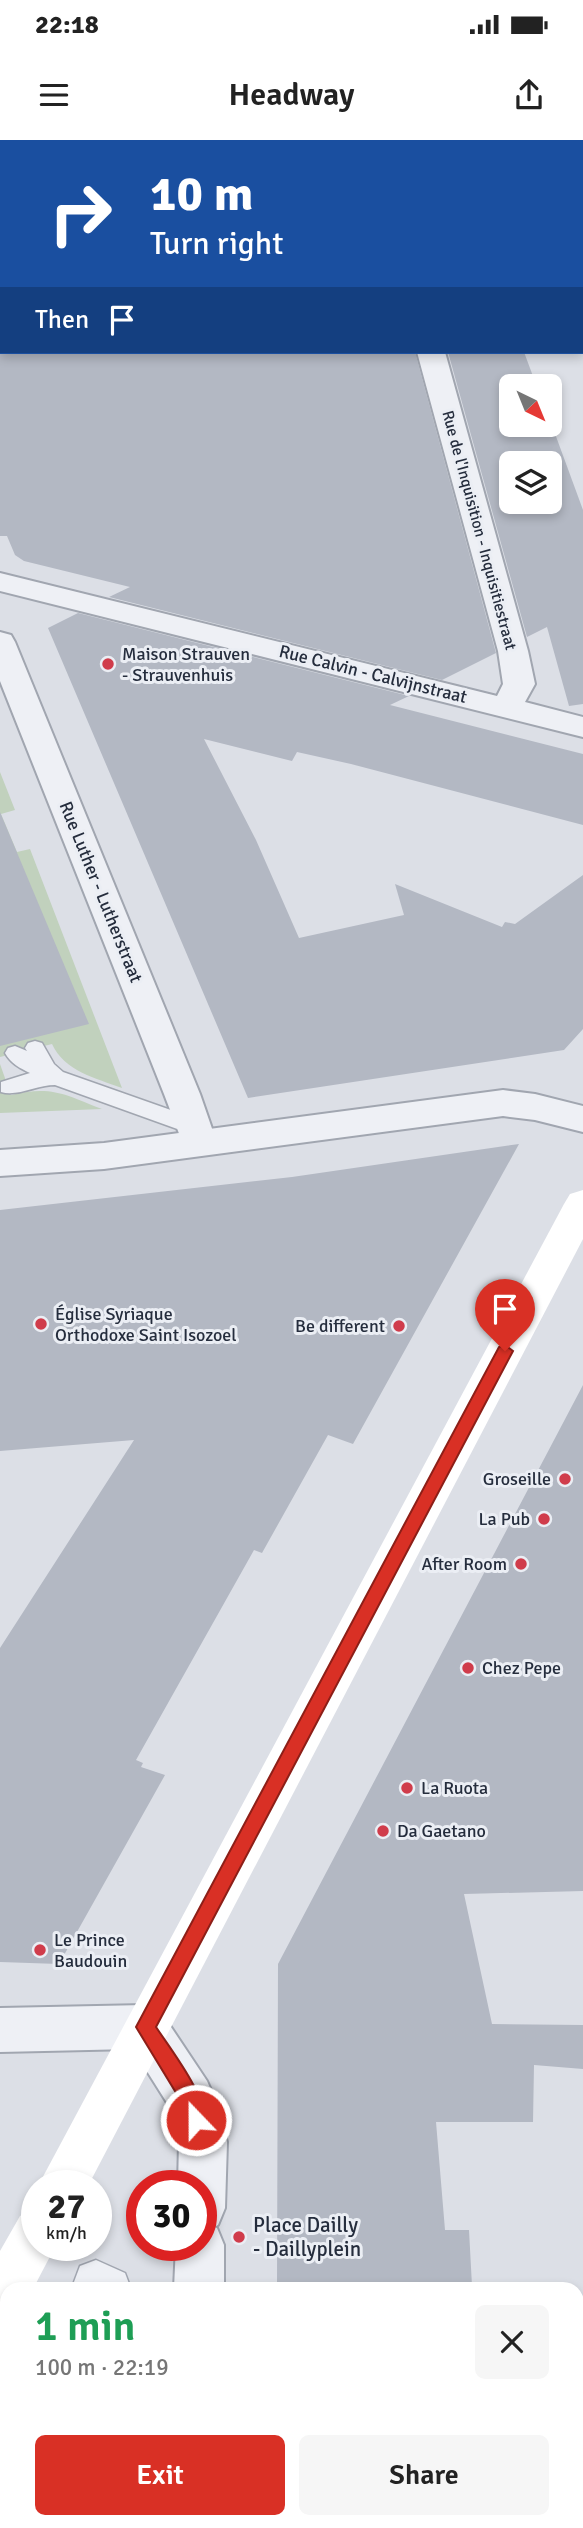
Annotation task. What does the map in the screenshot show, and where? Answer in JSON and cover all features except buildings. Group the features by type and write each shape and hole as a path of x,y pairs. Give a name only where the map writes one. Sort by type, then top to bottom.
{"main road":[{"path":"70,2170 583,1204"},
{"path":"10,2282 21,2261"}],"street":[{"name":"Rue de l'Inquisition - Inquisitiestraat","path":"432,354 513,651 519,684 507,706"},
{"name":"Rue Calvin - Calvijnstraat","path":"0,582 583,727"},
{"name":"Rue Luther - Lutherstraat","path":"0,642 197,1135"},
{"path":"0,1163 104,1156 197,1135 503,1103 535,1107 583,1119"},
{"path":"0,2030 145,2027 190,2097 203,2142 202,2170"},
{"path":"199,2282 200,2261"}],"lane":[{"path":"25,1051 25,1062 53,1076 197,1135"},
{"path":"6,1080 53,1076"}],"green space":[{"path":"0,772 15,810 1,814 17,852 30,849 122,1088 73,1068 52,1044 0,1057"},
{"path":"0,1064 11,1095 48,1091 102,1109 0,1113"}],"place":[{"name":"Maison Strauven - Strauvenhuis","path":"108,664"},
{"name":"Église Syriaque Orthodoxe Saint Isozoel","path":"41,1324"},
{"name":"Be different","path":"399,1326"},
{"name":"Groseille","path":"565,1479"},
{"name":"La Pub","path":"544,1519"},
{"name":"After Room","path":"521,1564"},
{"name":"Chez Pepe","path":"468,1668"},
{"name":"La Ruota","path":"407,1788"},
{"name":"Da Gaetano","path":"383,1831"},
{"name":"Le Prince Baudouin","path":"40,1950"},
{"name":"Place Dailly - Daillyplein","path":"239,2237"}],"route":[{"path":"196,2120 190,2097 145,2027 505,1351"}]}
